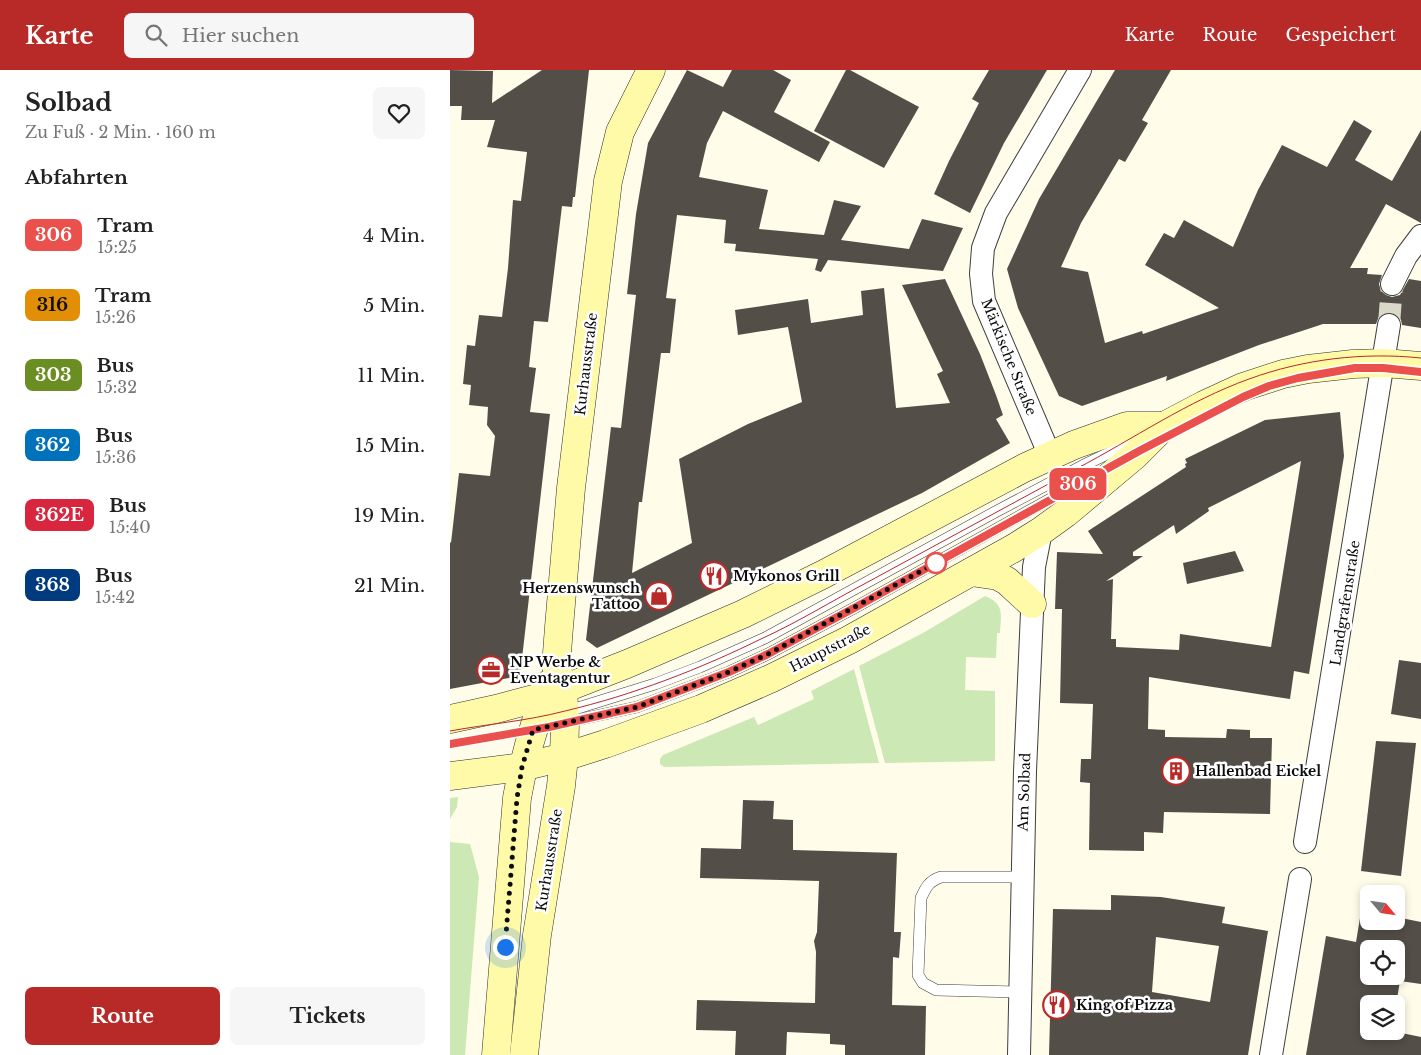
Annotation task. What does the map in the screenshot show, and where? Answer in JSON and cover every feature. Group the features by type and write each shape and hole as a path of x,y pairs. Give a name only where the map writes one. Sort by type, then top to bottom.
{"street":[{"name":"Kurhausstraße","path":"524,1055 537,936 564,757 552,705 571,488 608,181 620,132 651,70"},
{"name":"Märkische Straße","path":"1050,456 984,301 981,274 983,248 996,214 1080,70"},
{"path":"1392,284 1406,256 1421,236"},
{"name":"Landgrafenstraße","path":"1306,842 1389,324"},
{"name":"Hauptstraße","path":"450,776 522,767 564,757 701,709 770,679 849,640 1014,548 1066,513 1134,456 1164,426 1243,387 1283,374 1326,367 1384,363 1421,366"},
{"name":"Hauptstraße","path":"450,719 496,709 552,705 627,664 743,614 824,574 1024,468 1074,445 1127,426 1164,426"},
{"name":"Am Solbad","path":"1019,1055 1025,771 1032,604 1034,567 1041,531"},
{"path":"970,572 998,576 1007,581 1032,604"},
{"name":"Kurhausstraße","path":"496,1055 517,798 522,767 552,705"},
{"path":"1270,1055 1300,879"}],"lane":[{"path":"552,705 654,684 700,668 765,638 1082,466 1164,426"},
{"path":"552,705 637,707 729,672 768,654 1081,482 1164,426"},
{"path":"1020,992 936,990 923,983 918,975 921,898 925,887 932,880 941,877 1022,877"}],"green space":[{"path":"985,596 999,606 1000,611 1000,633 997,633 996,658 966,657 965,690 995,691 995,761 885,763 859,666 923,633"},
{"path":"854,669 879,763 664,767 660,764 660,759 663,755 754,717 758,725 814,699 811,691"},
{"path":"458,797 457,807 450,819 450,798"},
{"path":"450,842 470,844 479,877 465,1055 450,1055"}],"building":[{"path":"450,70 493,71 492,103 542,70 589,70 575,197 573,197 572,207 562,206 548,322 534,321 529,367 536,368 530,412 550,414 520,676 450,689 450,542 459,473 490,476 495,436 487,425 488,407 469,405 471,385 463,384 467,345 475,346 479,315 502,317 513,200 521,201 527,152 487,147 495,120 461,120 462,106 450,106"},
{"path":"687,70 723,87 732,70 773,70 791,80 774,112 830,142 819,162 723,111 707,143 699,177 768,190 759,229 824,235 834,200 861,206 841,240 909,249 922,219 963,228 943,271 828,260 821,272 815,270 818,259 735,251 736,244 724,243 726,220 677,215 666,298 676,299 670,353 661,353 642,502 639,502 632,573 692,543 679,459 748,424 802,402 788,327 738,335 735,310 808,299 811,323 863,315 861,291 884,288 896,408 950,403 937,374 943,371 902,285 945,279 980,354 1003,415 996,419 1010,443 922,493 597,648 586,640 611,427 621,428 636,295 627,294 636,214 648,143"},
{"path":"846,70 850,70 919,107 884,168 814,131"},
{"path":"989,70 1047,70 1004,143 970,213 934,194 979,103 972,99"},
{"path":"1115,70 1171,70 1142,120 1148,123 1125,162 1119,159 1081,223 1061,267 1088,272 1105,343 1142,331 1143,334 1219,308 1145,265 1164,233 1174,238 1184,220 1233,247 1258,190 1282,145 1327,167 1354,120 1372,131 1355,160 1392,181 1421,130 1421,223 1386,204 1350,268 1368,268 1367,274 1382,275 1379,284 1381,291 1392,297 1400,295 1409,279 1421,281 1421,328 1402,325 1398,315 1391,312 1379,316 1376,324 1323,324 1259,345 1166,381 1167,376 1082,406 1059,396 1018,308 1007,269 1039,199"},
{"path":"1340,412 1344,456 1309,674 1294,671 1290,699 1149,677 1148,729 1165,730 1165,737 1226,738 1227,729 1250,730 1250,738 1272,738 1270,814 1164,812 1163,833 1144,832 1144,851 1089,850 1090,783 1080,782 1081,759 1091,759 1093,704 1060,703 1062,609 1055,609 1057,552 1103,554 1088,531 1186,467 1185,459 1265,420","holes":["1301,461 1271,647 1180,634 1179,650 1116,647 1116,639 1111,639 1113,579 1106,581 1143,556 1133,556 1133,552 1174,525 1176,534 1209,511 1208,508"]},
{"path":"1235,551 1244,571 1187,584 1183,563"},
{"path":"1399,660 1421,663 1421,719 1391,714"},
{"path":"1376,741 1416,743 1401,876 1361,871"},
{"path":"743,800 774,801 773,819 793,820 793,850 897,853 894,932 901,932 899,958 893,957 892,1005 926,1006 925,1055 845,1055 845,1045 830,1044 830,1034 787,1032 786,1055 735,1055 736,1031 696,1030 697,1000 815,1003 816,952 814,941 817,932 819,881 700,878 701,848 741,849"},
{"path":"1111,895 1161,897 1225,907 1222,923 1268,931 1248,1055 1049,1055 1053,909 1111,910","holes":["1156,937 1219,946 1210,1002 1152,992"]},
{"path":"1360,918 1360,930 1405,930 1405,919 1421,922 1421,984 1405,982 1405,940 1360,940 1360,985 1399,985 1398,995 1360,995 1360,1040 1405,1040 1405,1034 1421,1037 1421,1055 1306,1055 1326,936 1356,942"}],"tunnel":[{"path":"1389,325 1392,284"}],"tram line":[{"path":"450,731 536,717 590,705 641,689 715,660 776,632 1182,409 1249,379 1291,366 1334,359 1377,356 1421,358"},
{"path":"450,744 565,723 637,707 729,672 768,654 856,607 1141,450 1243,397 1269,386 1298,378 1355,368 1383,368 1421,372"},
{"name":"306","path":"450,744 549,727 637,707 729,672 768,654 856,607 1141,450 1243,397 1269,386 1298,378 1355,368 1383,368 1421,372"}],"place":[{"name":"Mykonos Grill","path":"714,576"},
{"name":"Herzenswunsch Tattoo","path":"659,596"},
{"name":"NP Werbe & Eventagentur","path":"491,670"},
{"name":"Hallenbad Eickel","path":"1176,771"},
{"name":"King of Pizza","path":"1057,1005"}],"route":[{"path":"505,947 517,798 522,767 533,730 637,707 729,672 768,654 936,563"}]}
